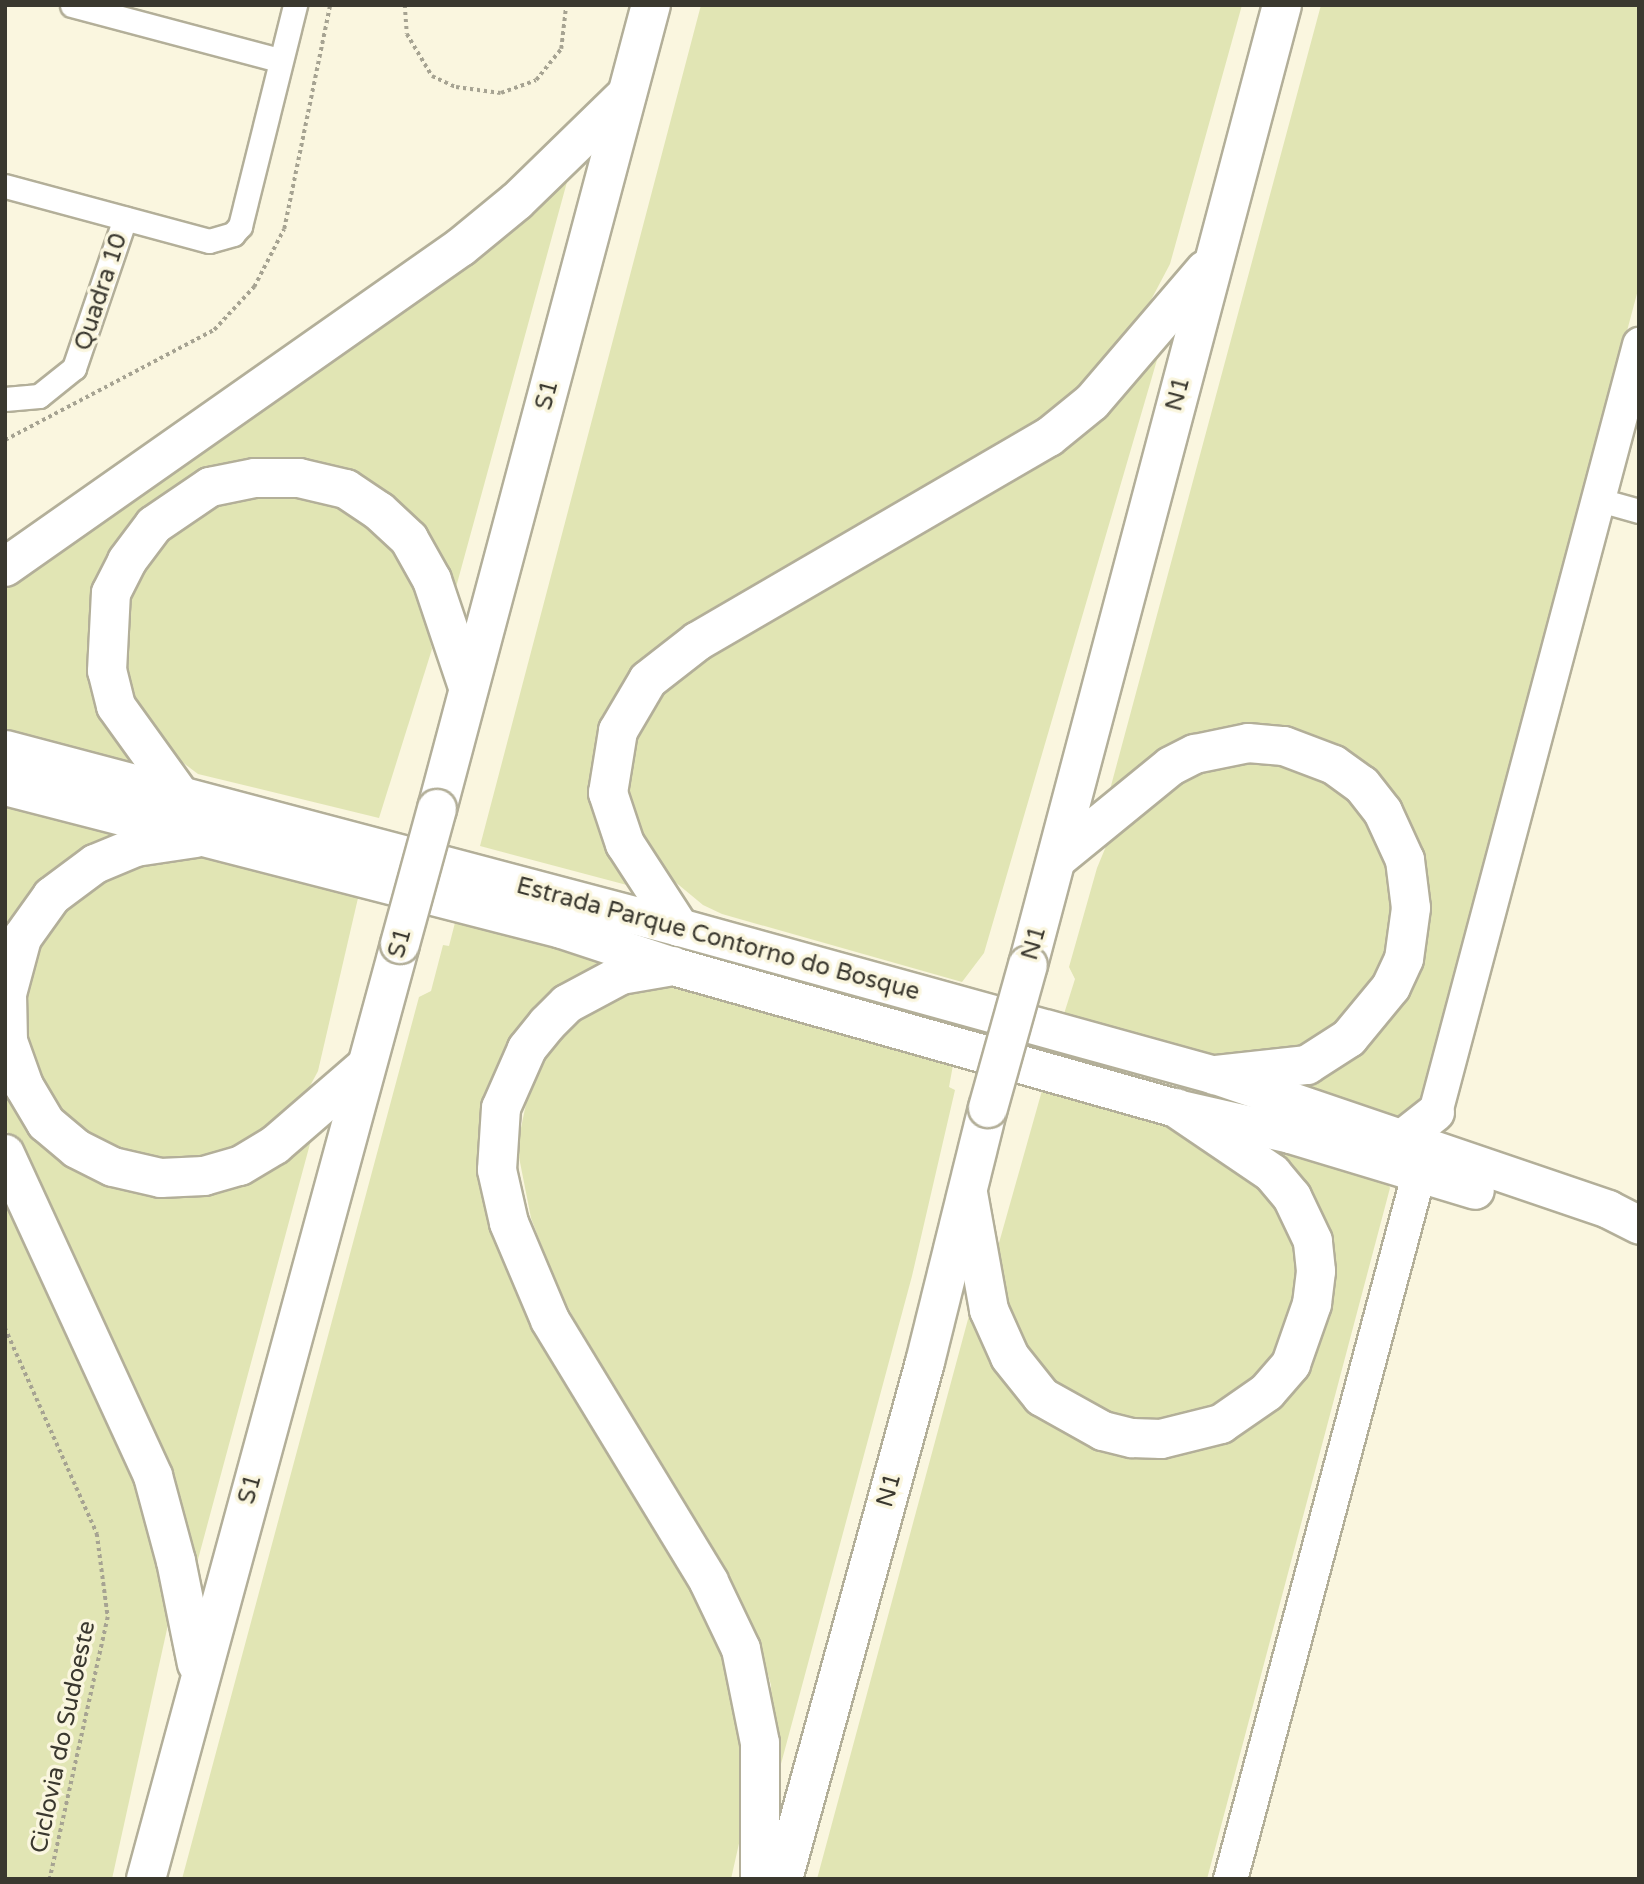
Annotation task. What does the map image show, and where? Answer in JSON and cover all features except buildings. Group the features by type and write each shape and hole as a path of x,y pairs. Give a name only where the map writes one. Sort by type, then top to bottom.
{"highway":[{"name":"S1","path":"146,1879 198,1673 437,809 651,5"},
{"name":"N1","path":"783,1879 968,1193 988,1108 1058,859 1282,5"},
{"path":"5,567 461,247 517,201 627,94"},
{"path":"679,927 625,844 608,793 618,731 648,680 710,634 1049,438 1092,402 1213,261"},
{"path":"182,798 116,706 107,671 111,593 127,561 154,525 210,487 255,478 299,478 346,489 379,511 409,539 432,580 468,687"},
{"path":"1058,859 1171,766 1195,754 1248,743 1284,746 1334,765 1362,785 1383,812 1405,860 1411,908 1404,959 1391,987 1349,1038 1307,1065 1215,1075"},
{"path":"196,838 136,847 95,864 52,895 22,938 7,994 8,1041 24,1086 46,1123 77,1149 113,1167 161,1178 204,1176 240,1166 275,1145 365,1067"},
{"path":"673,966 621,975 567,1004 547,1024 527,1049 501,1108 497,1171 509,1223 550,1320 709,1582 741,1649 760,1743 760,1879"},
{"path":"968,1193 989,1310 1010,1357 1042,1397 1093,1426 1132,1438 1161,1439 1221,1423 1267,1392 1291,1364 1312,1304 1313,1241 1298,1208 1272,1173 1176,1108"},
{"path":"5,1154 153,1476 176,1561 198,1673"}],"main road":[{"path":"1230,1879 1417,1159 1435,1112 1639,344"},
{"name":"Estrada Parque Contorno do Bosque","path":"5,749 182,798 679,927 1215,1075 1417,1159"},
{"name":"Estrada Parque Contorno do Bosque","path":"5,786 196,838 561,929 673,966 1176,1108 1417,1159"},
{"path":"1417,1159 1521,1182 1608,1209 1637,1225"},
{"path":"1417,1159 1594,1223 1620,1228 1637,1225"}],"street":[{"path":"72,5 278,60 295,5"},
{"name":"Quadra 10","path":"5,186 209,241 233,234 240,226 278,60"},
{"name":"Quadra 10","path":"5,399 39,396 74,368 124,218"},
{"path":"1596,499 1639,511"}],"path":[{"path":"405,5 407,34 432,76 456,88 501,93 536,80 561,48 566,5"},
{"name":"Ciclovia do Sudoeste","path":"5,1328 97,1534 108,1617 50,1879"}],"green space":[{"path":"701,5 1242,5 1170,264 1123,353 1066,413 610,713 591,768 601,833 657,893 480,846"},
{"path":"1321,5 1639,5 1639,286 1420,1108 1408,1120 1262,1081 1399,999 1411,839 1289,734 1108,797"},
{"path":"573,160 455,591 424,527 390,496 202,470 141,511 111,551 92,589 89,673 99,714 131,764 5,731 5,582"},
{"path":"1166,329 984,953 962,982 722,914 703,905 668,876 641,837 629,798 628,772 635,735 670,678 932,514"},
{"path":"256,493 297,494 340,504 397,549 417,586 432,649 379,818 198,774 158,744 131,700 123,669 126,598 165,536 216,502"},
{"path":"1215,754 1308,764 1360,804 1393,862 1392,952 1359,1011 1284,1061 1215,1060 1063,1017 1075,979 1069,967 1097,868 1114,827"},
{"path":"5,795 144,832 5,965"},
{"path":"198,855 358,898 318,1071 301,1103 233,1150 162,1161 119,1150 87,1134 59,1112 39,1079 25,1038 24,996 37,946 64,908 103,879 140,864"},
{"path":"458,911 623,964 554,1005 496,1183 741,1665 747,1808 731,1879 182,1879 419,997 431,991 443,945 449,946"},
{"path":"673,984 955,1054 949,1087 955,1090 912,1276 774,1790 771,1685 762,1654 706,1537 590,1349 557,1286 531,1218 517,1147 527,1099 546,1056 565,1029 616,994"},
{"path":"5,1056 123,1180 314,1129 193,1578 172,1491 5,1127"},
{"path":"1043,1087 1151,1116 1263,1177 1293,1227 1297,1299 1272,1362 1236,1395 1179,1420 1135,1423 1084,1412 1043,1384 998,1309 997,1250"},
{"path":"1259,1139 1386,1179 1390,1188 1207,1879 817,1879 974,1297 1057,1421 1214,1437 1325,1288"},
{"path":"5,1181 148,1495 169,1620 112,1879 5,1879"}]}
